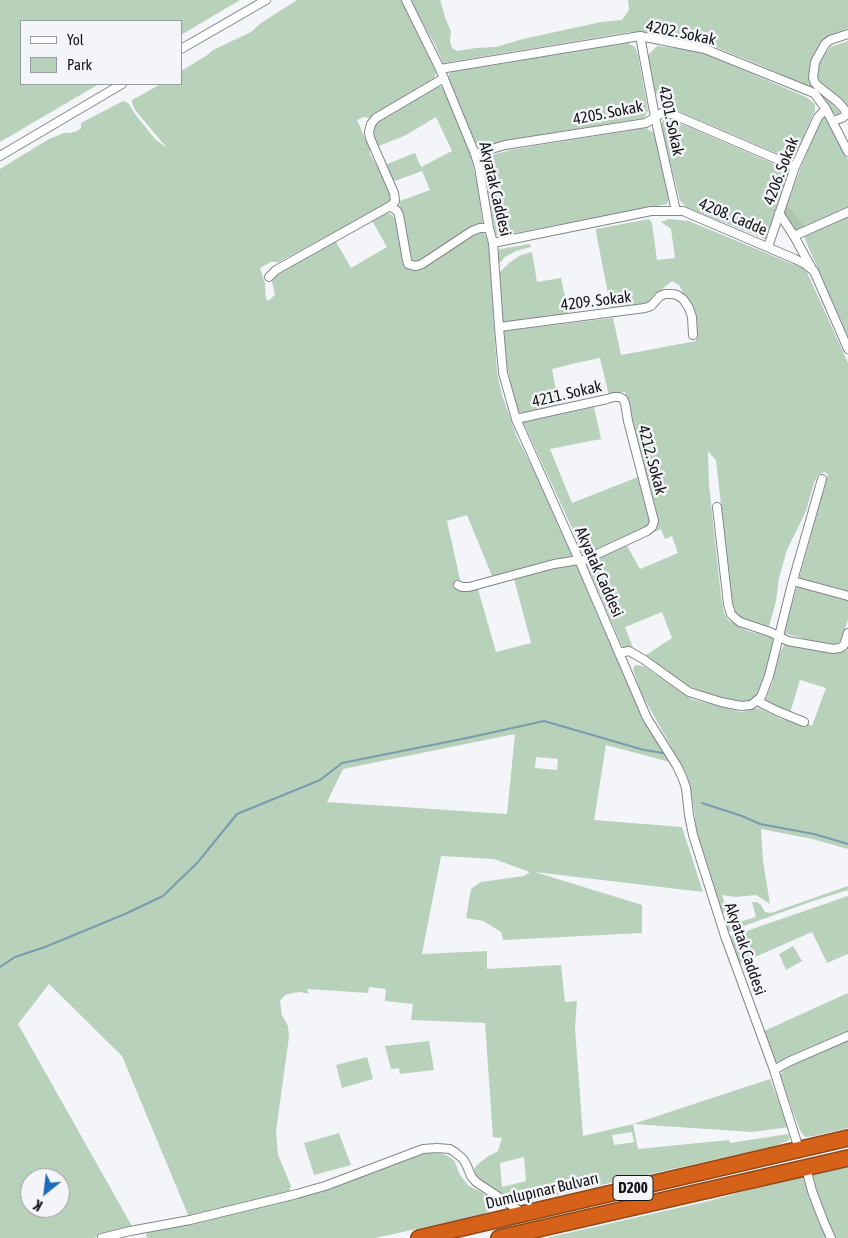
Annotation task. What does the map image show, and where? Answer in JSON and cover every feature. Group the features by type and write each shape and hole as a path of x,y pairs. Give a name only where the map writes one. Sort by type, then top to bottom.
{"highway":[{"name":"Dumlupınar Bulvarı","path":"419,1238 848,1138"},
{"name":"D200","path":"499,1238 848,1158"}],"street":[{"path":"182,48 266,0"},
{"name":"Akyatak Caddesi","path":"406,0 440,69 476,154 493,243 503,373 516,419 648,718 684,779 693,836 725,936 774,1070 799,1149"},
{"path":"833,121 842,118 846,114 845,110 815,83 813,78 814,62 825,44 830,40 848,34"},
{"name":"4202. Sokak","path":"440,69 640,36 705,49 814,93 826,108 848,152"},
{"name":"4201. Sokak","path":"640,36 655,117 676,211"},
{"path":"269,277 276,270 390,206 395,201 394,193 370,138 371,124 376,118 444,78"},
{"path":"0,156 120,85"},
{"name":"4206. Sokak","path":"768,247 795,167 818,117 826,108"},
{"name":"4205. Sokak","path":"476,154 505,145 646,122 665,112 795,167"},
{"path":"390,206 399,215 407,260 408,264 411,265 422,264 472,231 480,228 489,228"},
{"name":"4208. Cadde","path":"493,243 652,211 684,211 805,264 814,271"},
{"path":"794,236 848,212"},
{"path":"779,214 814,271 848,349"},
{"name":"4209. Sokak","path":"499,327 645,308 651,306 660,296 672,294 677,295 689,308 692,317 693,336"},
{"name":"4211. Sokak","path":"516,419 614,397 623,399"},
{"name":"4212. Sokak","path":"580,561 647,531 652,527 654,521 628,422 626,403 623,399"},
{"path":"619,653 629,651 689,692 720,702 741,706 752,705 757,701 761,697 769,676 793,581 822,479"},
{"path":"717,508 728,604 731,614 740,622 770,632 788,641 833,649 840,648 844,644 848,633"},
{"path":"458,585 468,587 554,564 580,561"},
{"path":"793,581 848,596"},
{"path":"757,701 804,722"},
{"path":"774,1070 848,1036"},
{"path":"102,1238 190,1220 297,1194 325,1186 423,1150 437,1148 456,1153 468,1166 471,1176 476,1182 524,1214"},
{"path":"806,1168 812,1191 831,1238"}],"green space":[{"path":"0,0 240,0 182,34 182,20 20,20 20,85 97,85 0,142"},
{"path":"297,0 401,0 436,72 434,80 369,118 364,117 357,120 370,149 370,154 390,193 390,202 279,262 271,262 260,268 265,283 266,299 268,301 275,295 272,281 274,277 335,240 351,268 387,247 371,219 384,213 389,213 398,224 410,267 476,232 483,231 489,248 497,373 502,395 517,437 575,559 492,576 467,515 447,521 461,584 469,582 478,589 496,652 531,643 514,579 565,565 575,564 579,566 670,762 606,745 594,820 682,827 703,892 535,872 642,905 642,933 503,940 501,932 483,921 466,918 471,889 481,882 524,876 530,872 494,859 441,856 422,954 487,951 487,969 561,965 565,1002 577,1001 575,1028 583,1136 633,1124 638,1149 729,1140 730,1143 788,1134 790,1138 788,1141 771,1147 532,1201 511,1200 478,1181 474,1169 487,1157 498,1151 502,1138 493,1137 485,1023 411,1020 413,1004 385,1001 386,989 369,987 368,993 307,989 309,994 301,992 292,993 285,995 280,1001 282,1015 288,1026 289,1037 276,1131 278,1155 291,1186 289,1192 189,1217 122,1056 49,984 18,1024 133,1228 93,1238 0,1238 0,169 49,139 64,133 77,131 81,128 81,123 123,101 128,103 155,139 167,148 135,110 132,100 159,85 182,85 182,70 213,50 251,32 261,23","holes":["515,734 507,814 327,802 343,769","536,757 558,759 557,770 535,768","632,1132 634,1142 614,1145 612,1135","524,1157 526,1181 502,1187 500,1163"]},
{"path":"410,0 440,0 451,31 450,41 452,48 457,51 496,47 523,39 601,22 622,20 629,10 628,0 848,0 848,28 829,37 822,43 812,57 809,78 841,113 838,116 833,113 822,99 800,84 772,70 706,43 630,32 443,63"},
{"path":"848,41 848,107 823,86 816,76 817,67 830,47"},
{"path":"628,43 635,47 638,55 648,111 644,118 479,146 475,142 448,79 449,74 453,71"},
{"path":"657,46 699,51 806,97 815,104 815,110 796,155 790,159 671,108 662,101 653,89 648,55"},
{"path":"436,86 442,87 452,105 467,141 477,182 483,225 416,262 410,261 399,207 400,201 430,190 422,171 392,182 387,164 415,153 421,167 452,151 436,117 406,135 379,146 373,136 372,128 376,122"},
{"path":"824,114 848,160 848,207 805,226 787,204 815,131"},
{"path":"668,118 790,171 767,240 686,207 680,201 661,125 663,120"},
{"path":"646,128 654,133 669,199 667,204 496,235 482,158 510,150"},
{"path":"787,204 805,226 797,230 794,229 784,214"},
{"path":"848,216 848,337 803,235"},
{"path":"649,219 652,223 657,260 675,258 671,229 661,222 669,219 689,221 802,268 807,272 848,363 848,591 799,579 828,474 824,472 818,475 815,480 806,511 787,550 769,627 737,616 732,604 716,460 708,451 709,485 724,613 729,621 748,631 774,638 760,693 753,700 744,703 727,701 683,684 646,655 672,638 662,612 625,627 633,648 628,646 623,648 586,563 626,544 640,569 678,553 672,536 665,539 661,529 655,532 657,520 632,428 628,401 625,392 612,393 609,396 600,358 552,369 559,407 519,413 512,392 504,331 613,318 621,355 696,341 693,312 682,295 683,293 679,285 672,281 653,299 644,304 611,309 596,229"},
{"path":"530,244 531,247 516,251 505,257 499,264 497,252 500,249"},
{"path":"532,252 537,282 561,278 569,317 501,325 498,274 521,255"},
{"path":"594,407 601,439 550,449 572,503 638,477 652,520 646,529 585,556 523,422"},
{"path":"797,587 804,587 848,599 848,620 840,644 836,647 783,633"},
{"path":"784,645 831,653 847,650 848,646 848,849 812,839 761,829 763,861 770,904 756,895 736,897 722,895 727,910 723,913 720,910 694,823 695,816 686,773 641,693 633,669 635,665 643,666 691,699 741,712 758,708 781,719 812,726 826,688 800,680 790,713 765,701 772,684 779,655"},
{"path":"848,886 848,890 727,932 725,923 728,921 736,923 756,917 752,902 757,902 765,912 771,913"},
{"path":"848,896 848,954 827,963 812,932 739,964 729,937"},
{"path":"793,946 802,961 786,970 779,954"},
{"path":"848,993 848,1033 781,1062 776,1062 764,1031"},
{"path":"848,1038 848,1128 805,1137 796,1120 780,1075 783,1070 806,1056"},
{"path":"429,1041 434,1070 400,1074 399,1068 391,1069 385,1046"},
{"path":"367,1057 373,1079 342,1088 336,1065"},
{"path":"770,1079 789,1127 752,1132 633,1124"},
{"path":"339,1133 351,1165 314,1175 304,1143"},
{"path":"420,1153 439,1153 454,1160 460,1175 469,1186 483,1193 490,1201 492,1208 490,1211 481,1215 375,1238 147,1238 146,1235 148,1232 342,1184"},
{"path":"848,1165 848,1238 546,1238 709,1201"}],"waterway":[{"path":"0,967 15,957 45,947 163,896 198,862 237,814 320,780 342,763 544,721 644,750 663,753"},
{"path":"702,803 760,824 814,834 848,844"}]}
